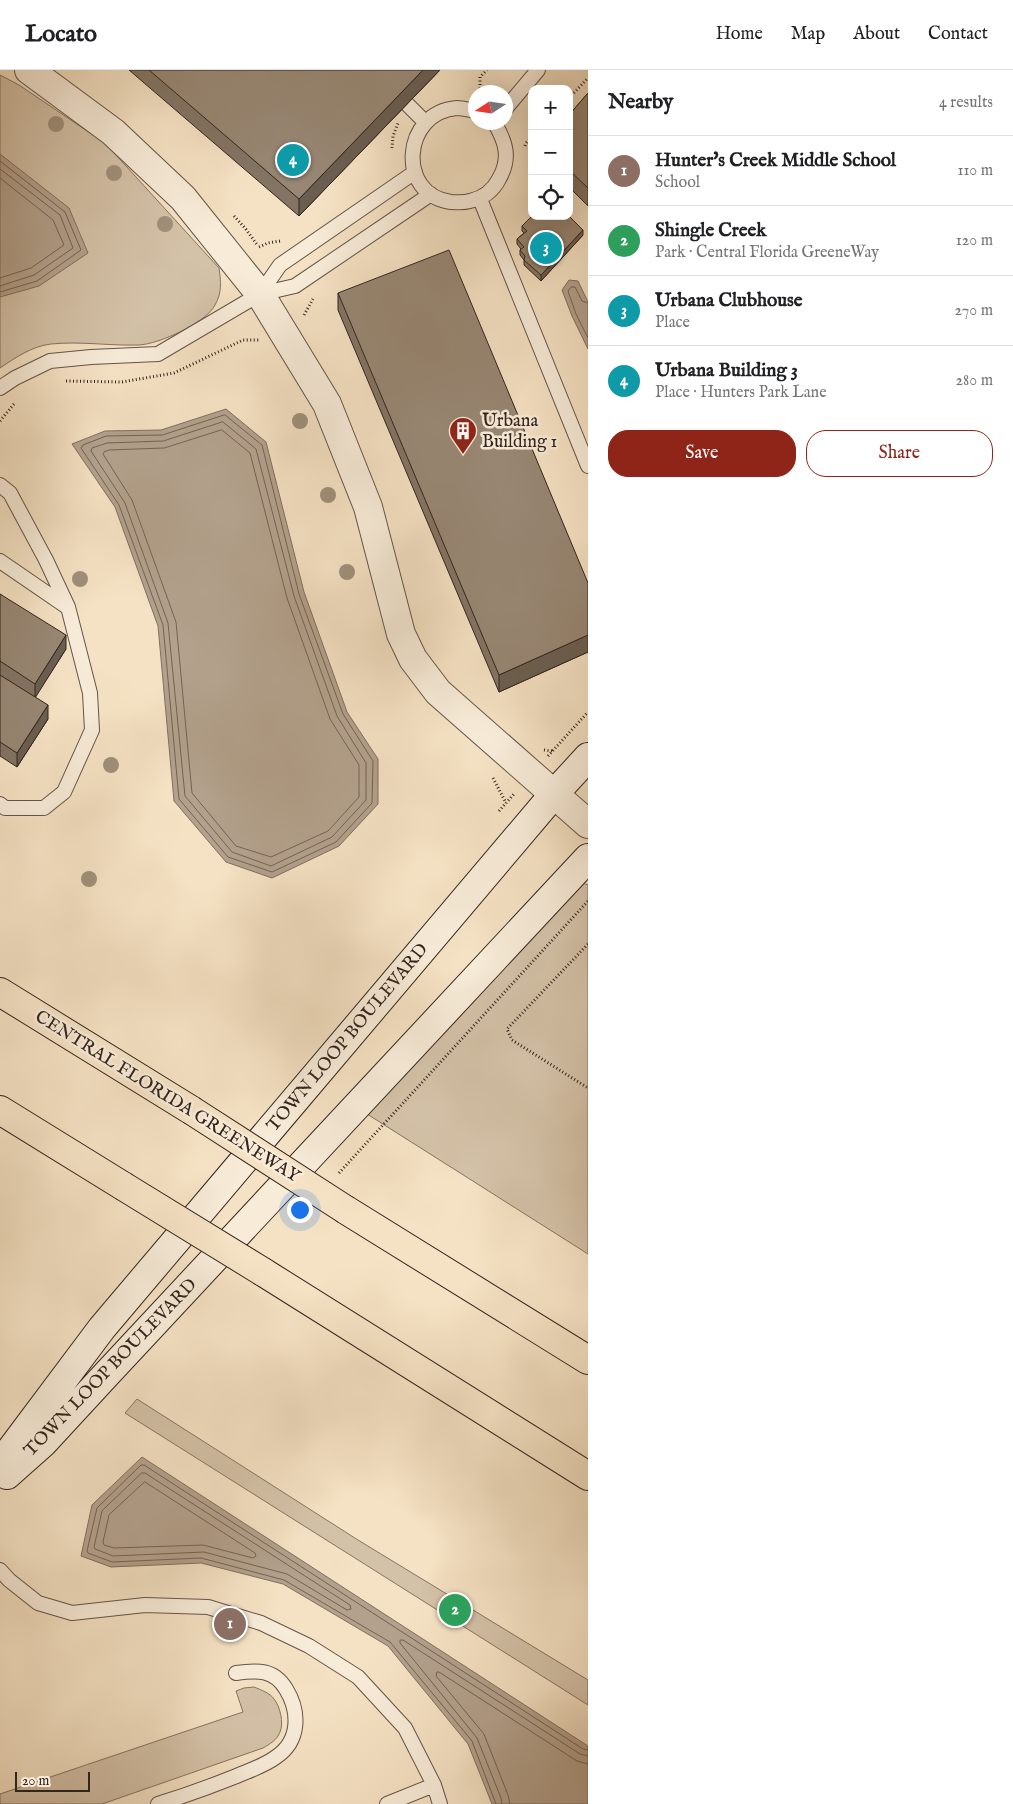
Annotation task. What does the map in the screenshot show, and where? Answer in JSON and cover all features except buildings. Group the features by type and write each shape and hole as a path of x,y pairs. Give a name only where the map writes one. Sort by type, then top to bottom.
{"highway":[{"name":"CENTRAL FLORIDA GREENEWAY","path":"0,992 588,1360"},
{"path":"0,1110 588,1476"}],"street":[{"path":"30,70 113,132 183,198 260,294 327,404 368,507 401,634 413,659 438,692 588,824"},
{"name":"TOWN LOOP BOULEVARD","path":"0,1464 102,1328 554,794 588,757"},
{"name":"TOWN LOOP BOULEVARD","path":"0,1482 43,1443 582,871"}],"lane":[{"path":"513,100 538,70"},
{"path":"410,107 425,122"},
{"path":"468,110 458,108 440,112 425,122 414,140 412,156 415,172 422,185 431,194 444,201 464,203 480,199 495,188 504,170 506,152 503,136 499,130"},
{"path":"260,294 280,265 415,172"},
{"path":"0,388 15,378 50,361 158,354 260,294 294,286 431,194"},
{"path":"480,199 588,466"},
{"path":"0,485 10,493 15,502 46,560 68,608 90,693 92,730 64,792 44,808 5,808 0,804"},
{"path":"0,561 68,608"},
{"path":"0,1570 9,1580 38,1603 72,1613 145,1605 208,1607 261,1623 309,1646 358,1677 405,1728 434,1785 440,1804"},
{"path":"158,1804 207,1788 267,1763 288,1746 296,1729 296,1714 291,1697 282,1683 269,1672 261,1670 236,1673"},
{"path":"386,1804 434,1785"}],"path":[{"path":"479,85 480,77 486,70"},
{"path":"573,94 588,78"},
{"path":"392,154 393,136 397,124 410,107"},
{"path":"525,152 528,141"},
{"path":"259,247 268,243 287,240"},
{"path":"304,315 316,293"},
{"path":"339,1172 588,901"},
{"path":"588,944 507,1029 512,1040 588,1088"}],"shaded area":[{"path":"0,75 19,85 105,143 219,268 219,296 210,312 202,319 169,337 148,344 73,343 44,345 24,353 0,368"},
{"path":"570,878 588,885 588,1254 356,1107"},
{"path":"137,1399 358,1540 588,1680 588,1705 125,1413"},
{"path":"254,1687 272,1697 281,1715 282,1724 279,1735 273,1742 263,1748 102,1804 0,1804 0,1794 243,1712 236,1691"}],"water":[{"path":"0,154 69,208 88,253 39,286 0,297"},
{"path":"569,280 578,281 588,302 588,349 562,290"},
{"path":"226,409 266,442 304,592 347,712 378,759 378,804 339,846 272,878 226,862 174,801 158,626 115,507 72,444 105,431 161,430"},
{"path":"142,1457 588,1746 588,1804 492,1804 468,1744 388,1646 283,1584 201,1563 111,1567 81,1556 92,1505"}],"place":[{"name":"Urbana Building 3","path":"293,160"},
{"name":"Urbana Clubhouse","path":"546,248"},
{"name":"Urbana Building 1","path":"463,455"},
{"name":"Shingle Creek","path":"455,1610"},
{"name":"Hunter's Creek Middle School","path":"230,1624"}]}
